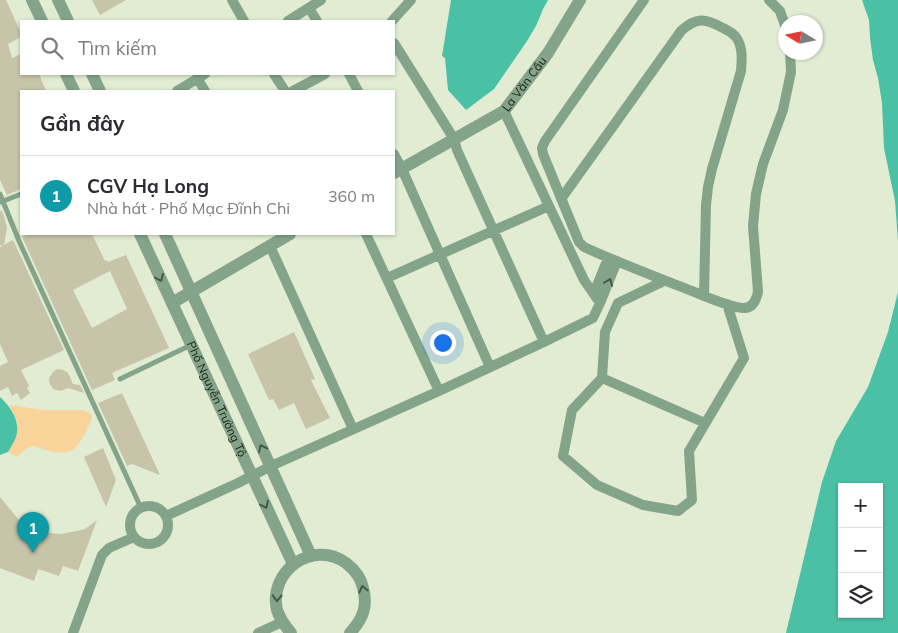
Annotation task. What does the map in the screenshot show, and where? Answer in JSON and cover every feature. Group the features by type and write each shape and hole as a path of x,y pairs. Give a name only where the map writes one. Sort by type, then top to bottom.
{"street":[{"path":"32,0 42,20"},
{"path":"58,0 68,20"},
{"path":"232,0 243,20"},
{"path":"290,20 321,0"},
{"path":"393,20 411,0"},
{"name":"La Văn Cầu","path":"398,171 504,111 548,53 580,0"},
{"path":"644,0 545,141 542,148 542,154 560,199 580,242 584,247 612,260 727,304 745,308 752,305 758,292 753,226 756,194 763,164 783,110 791,72 790,60"},
{"path":"769,0 781,15"},
{"path":"309,8 316,20"},
{"path":"560,199 681,31 688,24 695,21 711,21 735,35 742,57 741,70 708,187 704,296"},
{"path":"395,44 454,139 457,150 544,342"},
{"path":"66,75 74,90"},
{"path":"92,75 100,90"},
{"path":"275,75 284,90"},
{"path":"295,90 323,75"},
{"path":"350,75 357,90"},
{"path":"179,90 201,76 205,90"},
{"path":"504,111 584,280 600,303"},
{"path":"395,158 398,171 440,255 490,367"},
{"path":"386,278 550,206"},
{"name":"Phố Nguyễn Trường Tộ","path":"140,235 293,564"},
{"name":"Phố Nguyễn Trường Tộ","path":"165,235 312,556"},
{"path":"172,302 287,235"},
{"path":"366,235 439,390"},
{"path":"270,246 353,429"},
{"path":"594,293 612,260"},
{"path":"166,516 593,318 600,303 612,260"},
{"path":"664,280 618,303 605,332 602,378 572,410 563,456 596,486 644,504 678,511 692,500 689,451 744,358 727,304"},
{"path":"602,378 705,423"},
{"path":"152,506 159,508 166,516 168,527 162,540 155,544 148,544 142,543 134,537 130,523 132,516 141,508 152,506"},
{"path":"72,633 102,555 110,548 134,537"},
{"path":"291,633 282,622 277,610 278,585 284,574 293,564 312,556 327,555 341,559 353,568 362,581 366,596 364,611 358,625 350,633"},
{"path":"258,633 282,622"}],"lane":[{"path":"0,194 1,201 141,508"},
{"path":"1,201 20,194"},
{"path":"120,379 191,345"}],"shaded area":[{"path":"9,405 44,410 84,410 92,415 92,419 81,441 72,450 62,453 34,446 27,448 17,457 8,452 16,436 18,424"}],"water":[{"path":"451,0 548,0 527,41 494,89 466,110 448,90 445,58 442,56"},
{"path":"862,0 898,0 898,241 895,201 884,148 882,103 873,60 869,20"},
{"path":"898,292 898,633 786,633 822,482 836,441 868,387 888,332"},
{"path":"0,397 14,415 17,431 8,452 0,455"}],"building":[{"path":"0,0 6,0 20,31 20,38 8,44 12,58 20,54 20,75 39,75 46,90 20,90 20,189 7,195 0,180"},
{"path":"92,0 126,0 100,15"},
{"path":"0,211 2,211 7,228 4,245 13,240 64,350 21,370 29,386 27,388 30,393 21,400 17,393 12,396 8,387 0,391 0,366 8,362 0,344 0,247 3,246 0,245"},
{"path":"26,235 92,235 105,261 107,260 108,262 126,255 169,348 112,373 115,380 92,390 22,237","holes":["110,271 127,309 92,328 73,290"]},
{"path":"294,332 315,379 311,380 330,418 306,429 294,403 279,410 273,399 269,400 248,354"},
{"path":"58,369 67,372 73,384 80,385 84,393 68,388 61,391 53,389 49,378"},
{"path":"122,393 160,475 132,464 127,466 98,403"},
{"path":"103,448 116,480 106,507 84,457"},
{"path":"0,497 23,525 23,522 50,533 60,534 85,529 97,520 78,571 63,566 59,576 38,569 34,581 0,568"}],"place":[{"name":"CGV Hạ Long","path":"33,553"}]}
